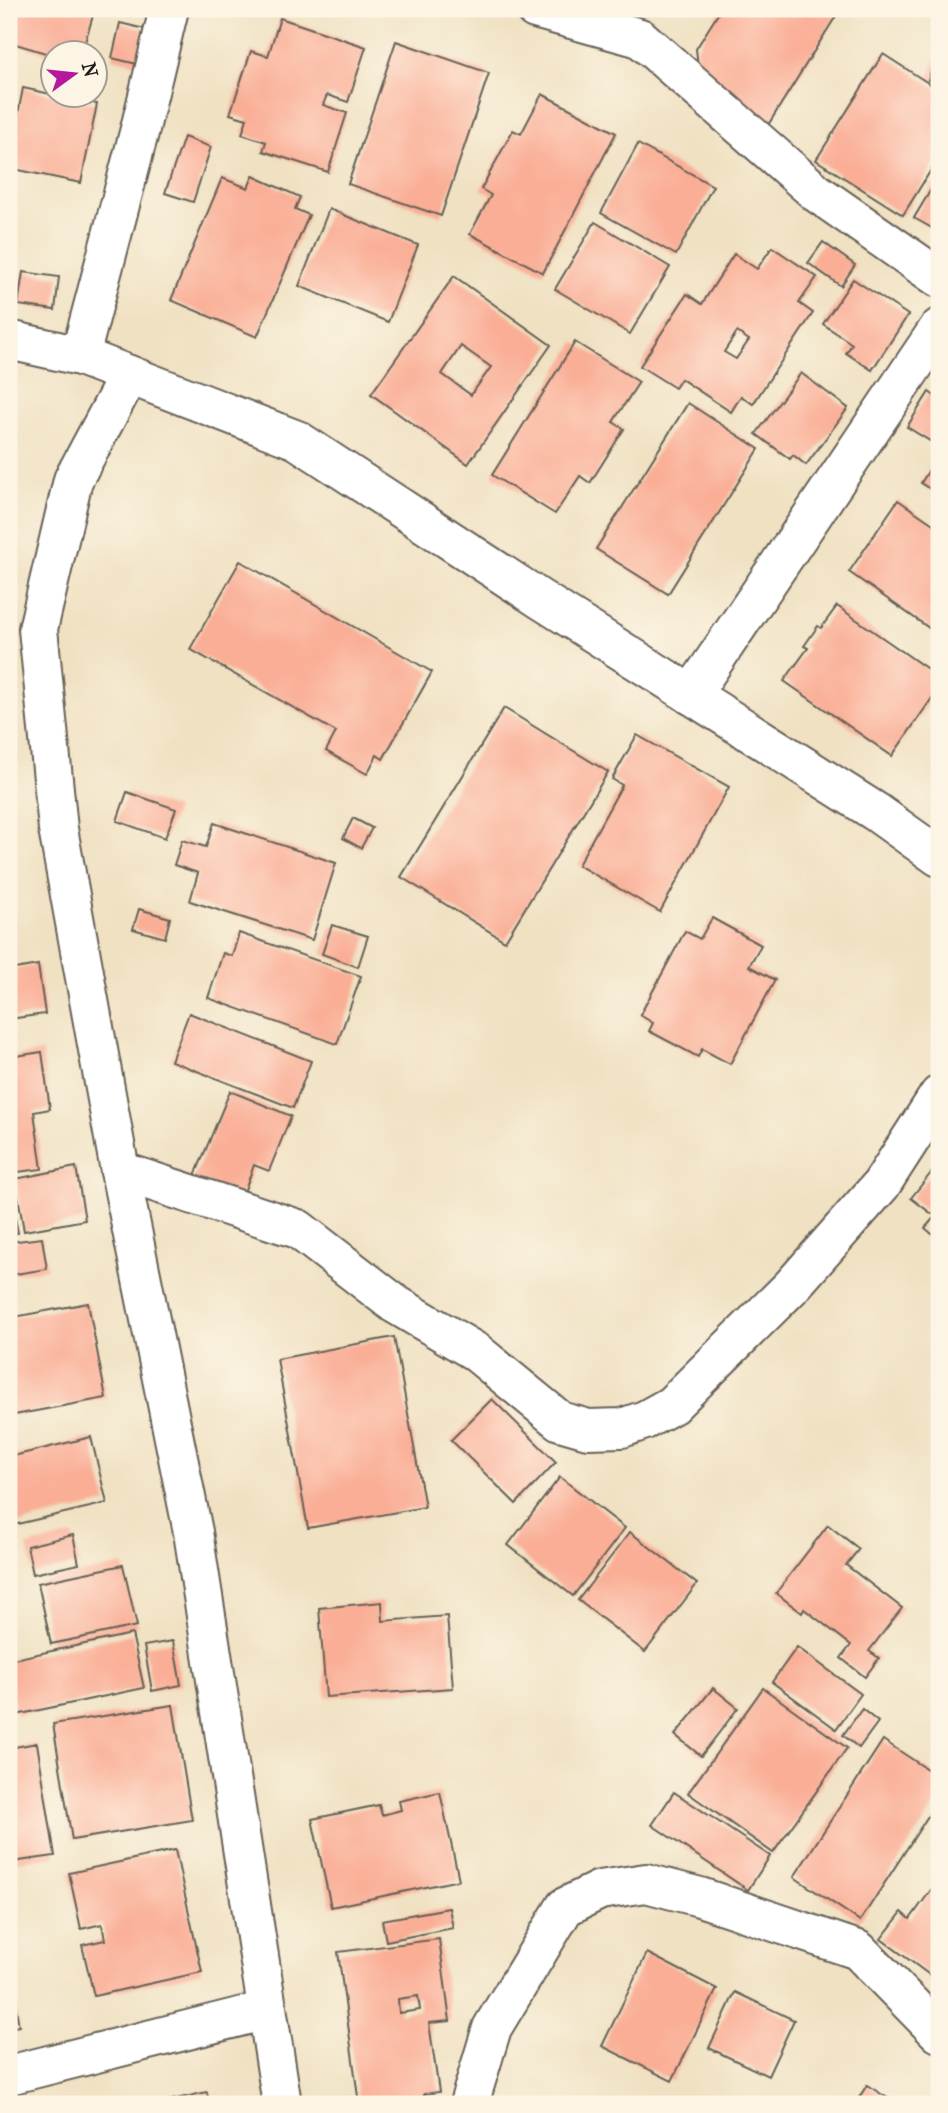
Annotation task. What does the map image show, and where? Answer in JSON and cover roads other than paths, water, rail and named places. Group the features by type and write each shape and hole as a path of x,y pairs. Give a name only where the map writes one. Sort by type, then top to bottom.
{"street":[{"path":"80,356 169,9"},
{"path":"535,9 644,23 817,193 939,278"},
{"path":"691,695 939,328"},
{"path":"9,340 80,356 297,440 876,812 939,857"},
{"path":"129,374 73,480 38,629 58,830 120,1171 193,1532 282,2104"},
{"path":"120,1171 298,1228 395,1304 475,1352 560,1421 588,1429 622,1428 645,1420 672,1405 791,1287 881,1185 939,1095"},
{"path":"469,2104 492,2028 565,1907 600,1890 646,1883 700,1897 858,1950 939,2033"},
{"path":"9,2076 267,2010"}]}
